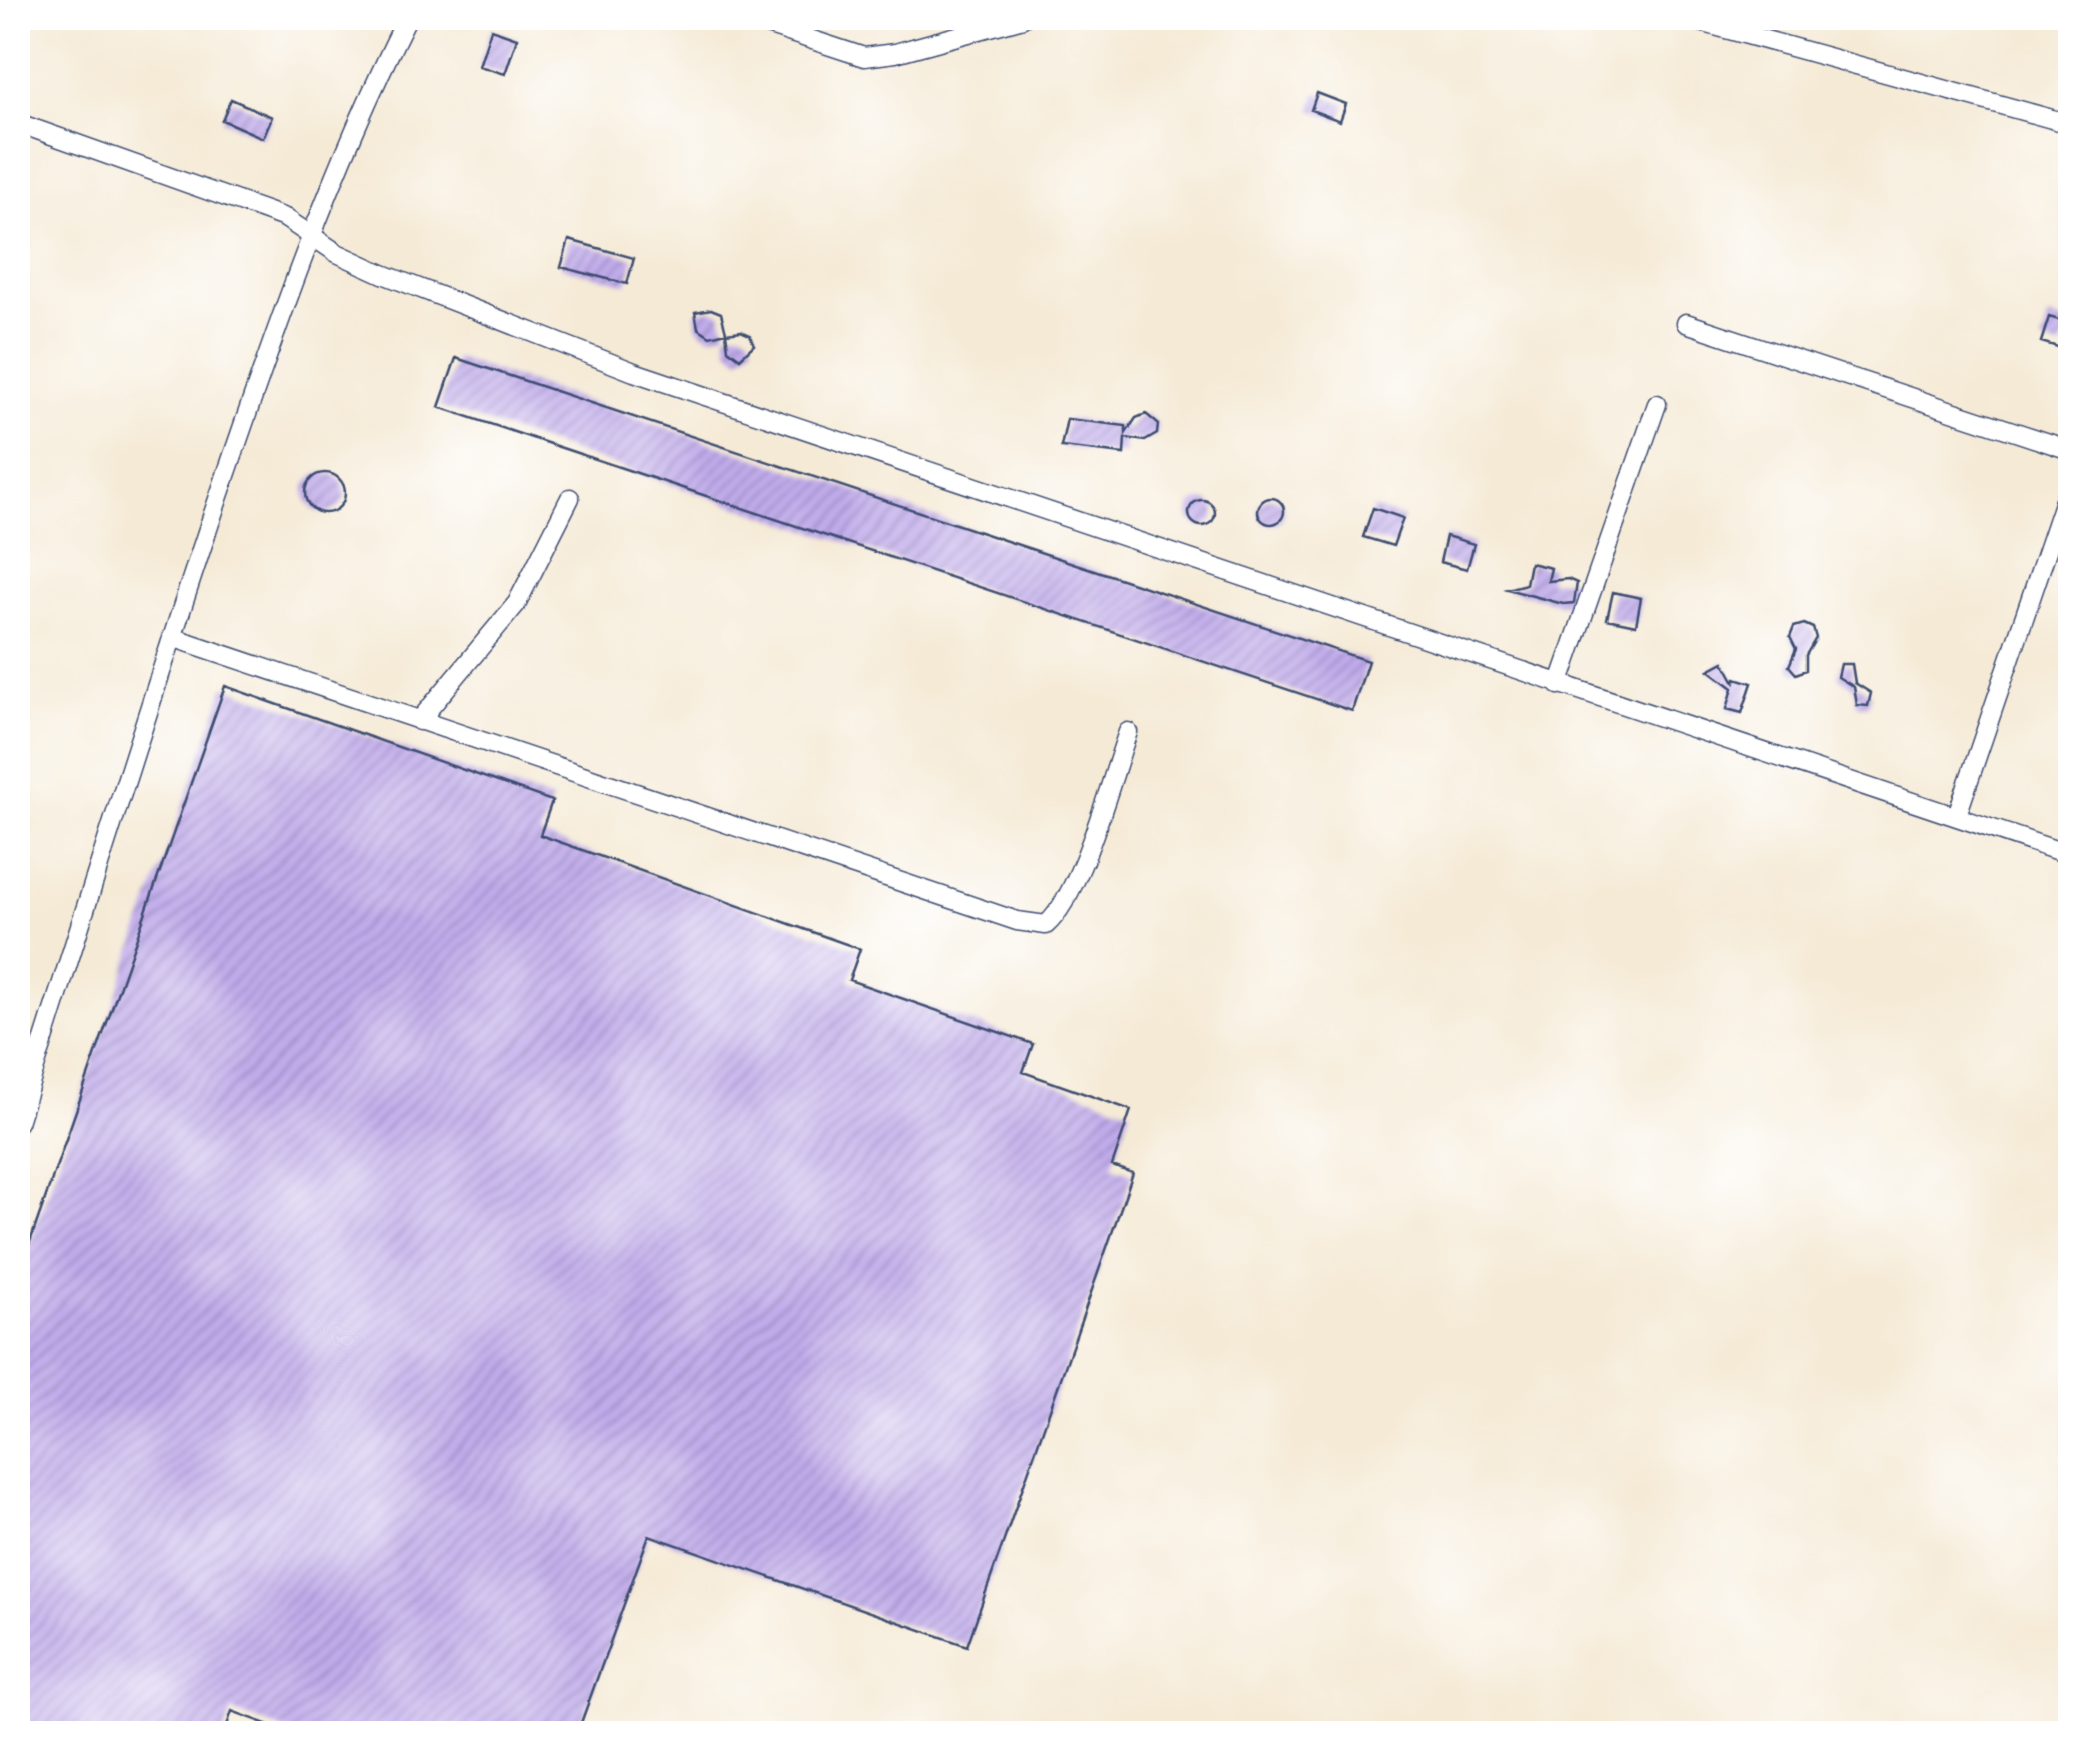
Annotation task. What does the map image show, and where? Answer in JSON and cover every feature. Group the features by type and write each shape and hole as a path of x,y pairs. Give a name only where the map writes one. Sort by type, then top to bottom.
{"street":[{"path":"18,1122 172,637 312,236 364,102 406,18"},
{"path":"746,18 864,57 895,53 1023,18"},
{"path":"1686,18 2070,124"},
{"path":"18,123 285,218 383,274 634,372 2070,855"},
{"path":"1686,323 2070,450"},
{"path":"1559,685 1657,404"},
{"path":"1957,815 2070,482"},
{"path":"419,722 516,603 570,498"},
{"path":"172,637 1016,921 1046,925 1057,916 1076,878 1128,732"}],"building":[{"path":"491,29 517,38 505,74 479,66"},
{"path":"1317,93 1346,104 1340,121 1311,110"},
{"path":"231,99 272,117 263,138 222,120"},
{"path":"569,240 634,258 627,284 561,267"},
{"path":"711,309 721,313 726,332 710,336 698,328 695,312"},
{"path":"2049,317 2069,323 2061,348 2041,342"},
{"path":"741,331 750,335 754,345 740,358 728,349 726,333"},
{"path":"456,358 1368,661 1352,711 439,407"},
{"path":"1146,414 1158,424 1157,434 1145,441 1125,438 1124,454 1061,447 1067,419 1126,426 1126,433 1136,418"},
{"path":"325,473 339,479 345,493 339,507 325,513 311,507 305,493 311,479"},
{"path":"1271,498 1280,502 1284,511 1280,520 1271,524 1262,520 1258,511 1262,502"},
{"path":"1202,500 1211,504 1215,513 1211,522 1202,526 1193,522 1189,513 1193,504"},
{"path":"1373,508 1403,518 1393,546 1363,537"},
{"path":"1446,536 1474,544 1467,569 1440,562"},
{"path":"1530,563 1551,568 1548,581 1568,579 1577,583 1574,603 1563,604 1507,589 1526,584"},
{"path":"1613,592 1641,598 1636,625 1607,619"},
{"path":"1804,624 1813,628 1816,638 1806,655 1806,670 1796,674 1789,666 1796,649 1790,637 1794,627"},
{"path":"1724,662 1735,682 1736,678 1752,683 1742,713 1727,709 1733,688 1709,670"},
{"path":"1841,664 1852,664 1855,683 1871,693 1868,706 1857,705 1854,687 1838,677"},
{"path":"225,686 552,801 540,835 860,949 849,980 1033,1044 1023,1072 1131,1110 1112,1166 1133,1173 967,1646 649,1535 577,1734 294,1734 232,1711 224,1734 18,1734 18,1276"}]}
